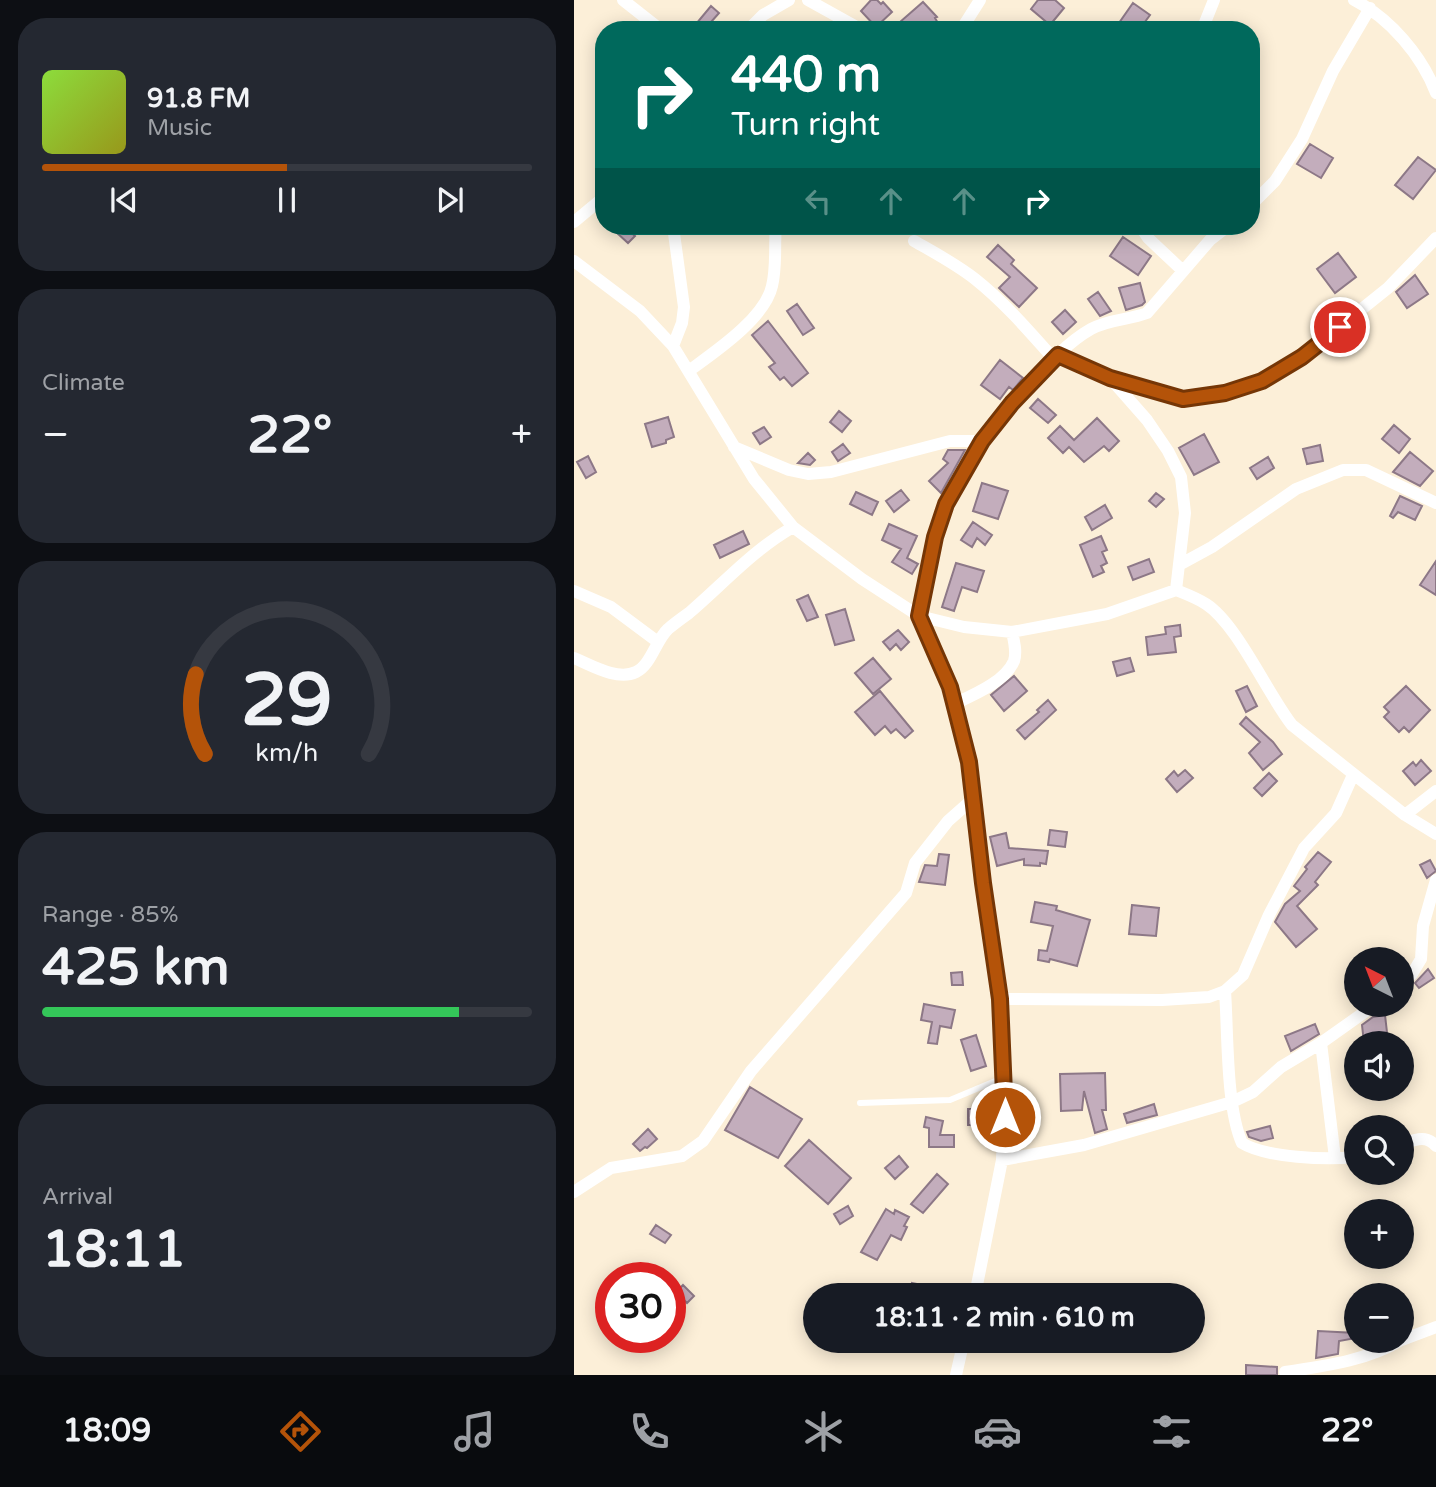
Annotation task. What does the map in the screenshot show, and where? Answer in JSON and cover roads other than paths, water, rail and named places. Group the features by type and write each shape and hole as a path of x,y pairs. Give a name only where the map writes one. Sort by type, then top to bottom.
{"street":[{"path":"624,0 651,21"},
{"path":"757,21 789,0"},
{"path":"808,0 846,21"},
{"path":"967,21 980,0"},
{"path":"1206,21 1214,0"},
{"path":"1354,0 1370,8 1407,44 1432,82 1436,93"},
{"path":"1260,196 1275,181 1302,139 1333,71 1370,8"},
{"path":"574,222 595,204"},
{"path":"673,346 682,323 684,307 674,235"},
{"path":"690,370 756,315 768,299 775,268 776,235"},
{"path":"1146,235 1183,271"},
{"path":"977,1283 1002,1160 1005,1077 1000,999 969,762 950,687 919,616 935,537 946,504 982,441 1012,403 1056,357 1089,330 1108,321 1147,313 1216,235"},
{"path":"914,241 954,263 978,281 1056,357 1110,378 1183,399 1225,393 1262,381 1302,357 1388,288 1436,238"},
{"path":"574,261 640,311 673,346 754,479 793,527 862,579 919,616 964,627 1012,632 1107,614 1176,590 1207,604 1226,624 1277,706 1292,725 1405,815 1436,834"},
{"path":"1110,378 1147,420 1168,451 1181,477 1185,513 1176,590"},
{"path":"734,447 789,470 808,474 831,472 950,441 982,441"},
{"path":"1179,565 1212,547 1296,489 1343,470 1366,470 1436,503"},
{"path":"574,658 600,669 623,674 637,672 666,631 749,556 793,527"},
{"path":"574,591 611,607 658,642"},
{"path":"954,704 1005,673 1014,660 1012,632"},
{"path":"1000,999 1162,1000 1209,997 1226,991 1243,975 1269,915 1304,848 1336,813 1353,775"},
{"path":"1405,815 1436,791"},
{"path":"574,1192 611,1168 682,1156 703,1141 751,1071 906,893 915,863 948,821 974,798"},
{"path":"1414,971 1422,959 1423,926 1436,880"},
{"path":"1226,991 1232,1102 1241,1143 1259,1151 1311,1158 1344,1158"},
{"path":"1002,1160 1084,1145 1232,1102 1253,1092 1281,1067 1358,1017"},
{"path":"1321,1043 1335,1158"},
{"path":"1414,1140 1427,1139 1436,1146"},
{"path":"1414,1335 1436,1327"},
{"path":"956,1375 961,1353"},
{"path":"1285,1372 1317,1371 1379,1353"}],"lane":[{"path":"860,1103 950,1100 1005,1077"}]}
